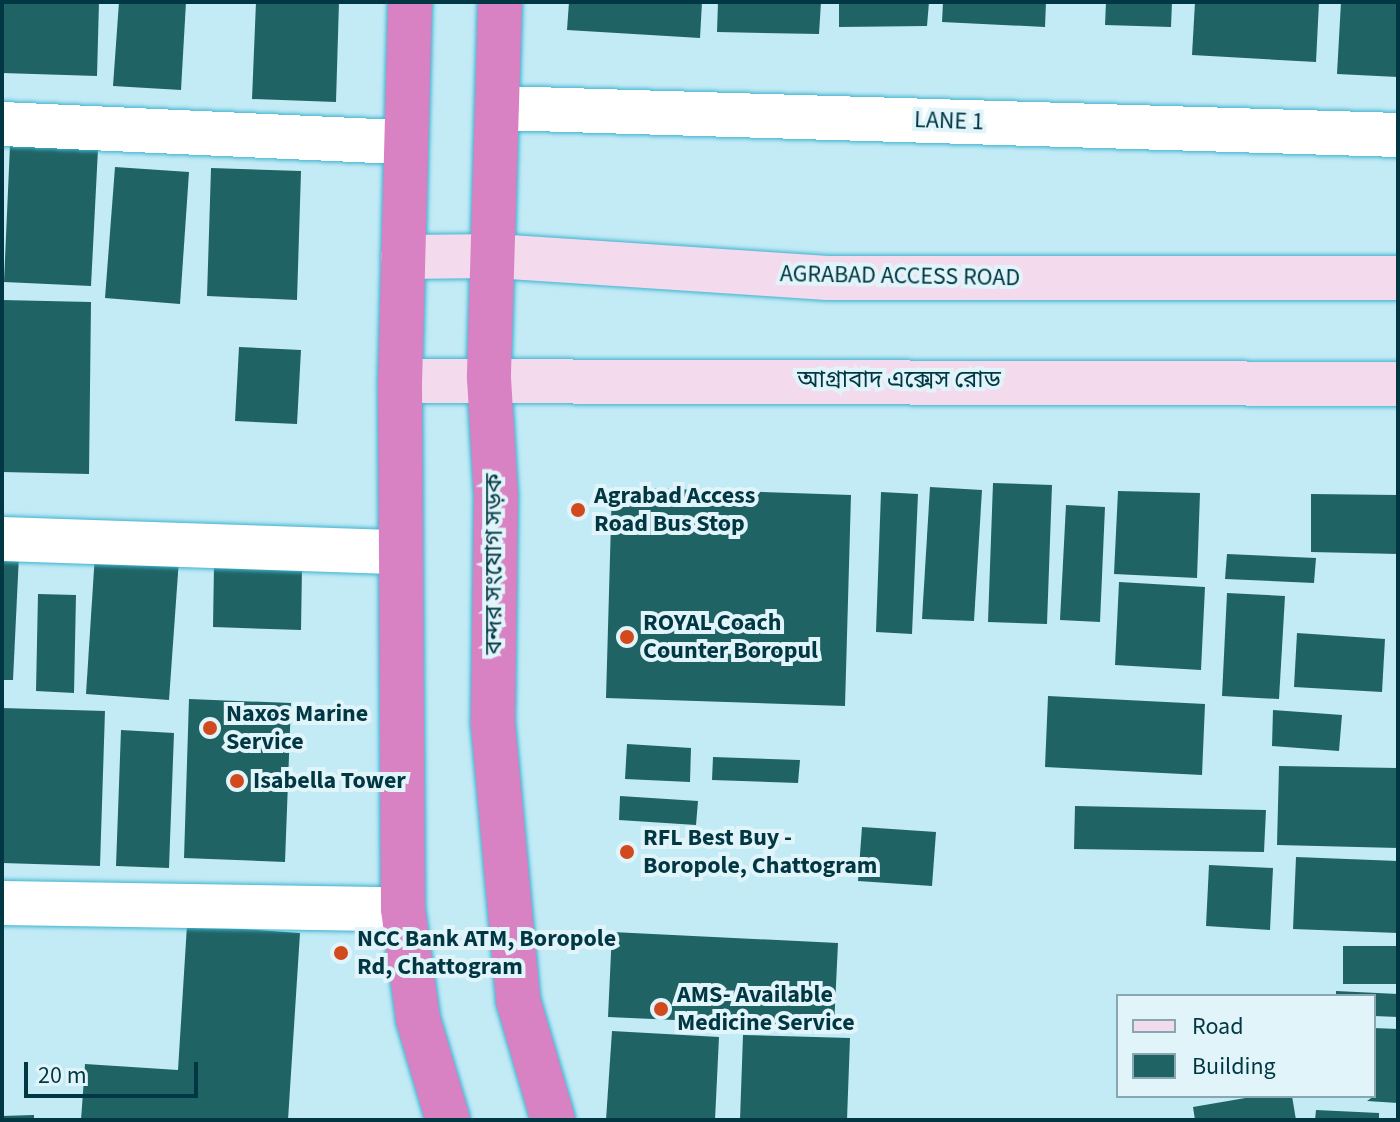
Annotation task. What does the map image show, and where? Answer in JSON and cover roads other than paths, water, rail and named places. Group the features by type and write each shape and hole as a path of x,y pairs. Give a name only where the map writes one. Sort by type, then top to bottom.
{"highway":[{"path":"410,2 400,381 403,909 418,1019 448,1120"},
{"name":"বন্দর সংযোগ সড়ক","path":"500,2 500,108 489,378 496,497 493,724 518,1000 553,1120"}],"main road":[{"name":"AGRABAD ACCESS ROAD","path":"403,257 495,256 827,278 1398,278"},
{"name":"আগ্রাবাদ এক্সেস রোড","path":"400,381 489,378 1398,384"}],"street":[{"name":"LANE 1","path":"500,108 1398,135"},
{"path":"2,124 406,142"},
{"path":"2,539 400,552"},
{"path":"2,903 403,909"}],"place":[{"name":"Agrabad Access Road Bus Stop","path":"578,510"},
{"name":"ROYAL Coach Counter Boropul","path":"627,637"},
{"name":"Naxos Marine Service","path":"210,728"},
{"name":"Isabella Tower","path":"237,781"},
{"name":"RFL Best Buy - Boropole, Chattogram","path":"627,852"},
{"name":"NCC Bank ATM, Boropole Rd, Chattogram","path":"341,953"},
{"name":"AMS- Available Medicine Service","path":"661,1009"}]}
